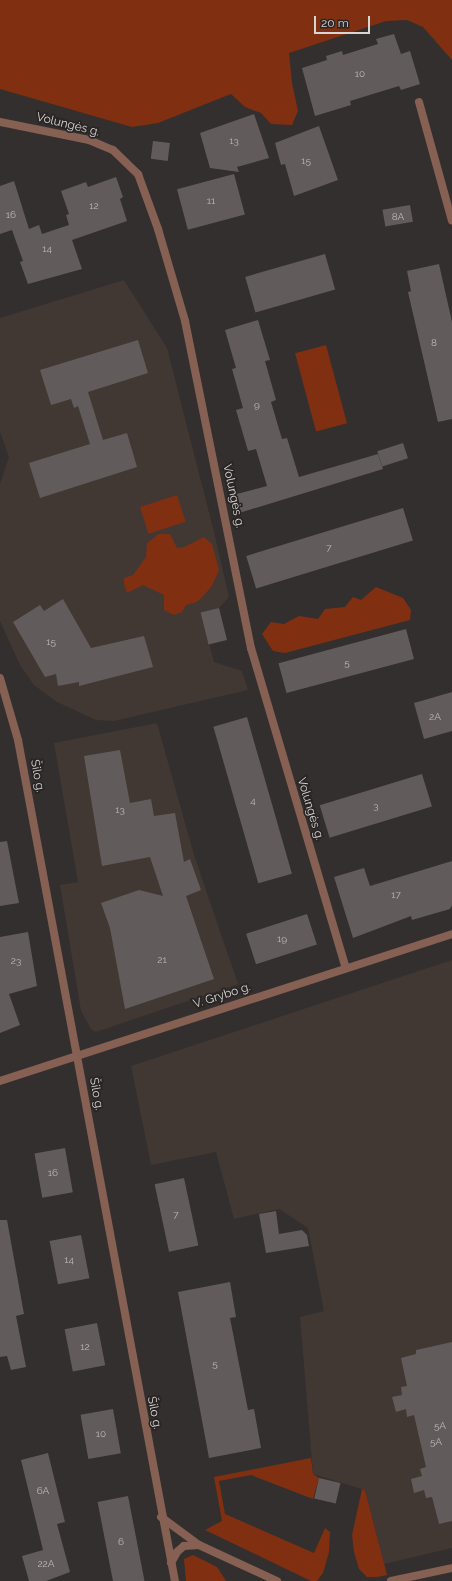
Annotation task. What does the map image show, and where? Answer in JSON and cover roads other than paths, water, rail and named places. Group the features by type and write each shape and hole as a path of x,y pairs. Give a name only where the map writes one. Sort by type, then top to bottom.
{"street":[{"path":"418,102 452,221"},
{"name":"Volungės g.","path":"0,122 89,140 113,150 138,174 158,229 185,321 251,648 346,968"},
{"name":"Šilo g.","path":"0,678 18,740 161,1517 175,1581"},
{"name":"V. Grybo g.","path":"0,1081 76,1055 452,934"},
{"path":"161,1517 199,1545 277,1581"},
{"path":"171,1563 177,1552 184,1546 199,1545"},
{"path":"391,1581 452,1568"},
{"path":"258,1572 264,1581"}]}
